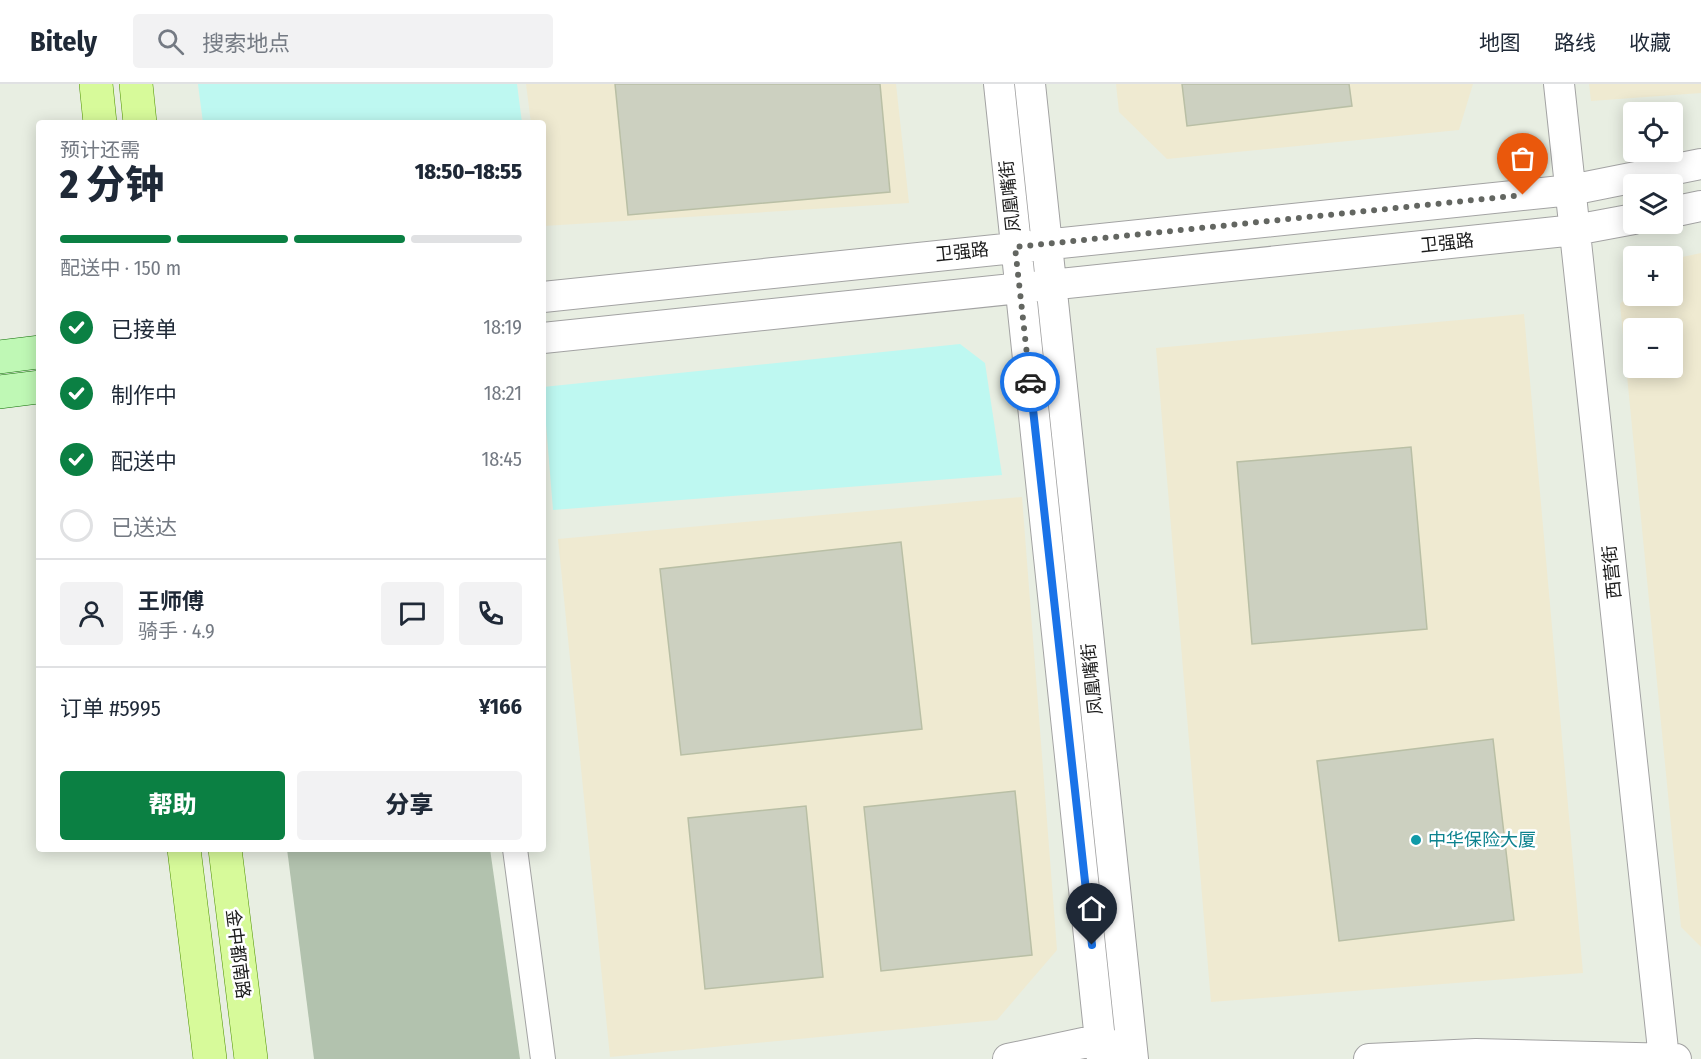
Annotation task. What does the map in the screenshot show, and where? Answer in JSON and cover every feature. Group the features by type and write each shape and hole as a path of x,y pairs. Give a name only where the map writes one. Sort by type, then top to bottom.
{"main road":[{"path":"96,84 100,120"},
{"path":"136,84 140,120"},
{"path":"0,357 36,352"},
{"path":"1,392 36,387"},
{"path":"184,852 210,1059"},
{"name":"金中都南路","path":"225,852 251,1059"}],"street":[{"name":"凤凰嘴街","path":"999,84 1015,247 1108,1052"},
{"name":"凤凰嘴街","path":"1030,84 1133,1059"},
{"name":"西营街","path":"1559,84 1664,1059"},
{"name":"卫强路","path":"546,297 1571,190 1701,164"},
{"path":"1683,210 1701,206"},
{"name":"卫强路","path":"546,338 1575,230 1623,221"},
{"path":"515,852 543,1059"},
{"path":"1008,1059 1108,1052"},
{"path":"1370,1059 1476,1054 1676,1059"}],"shaded area":[{"path":"198,84 517,84 522,120 203,120"},
{"path":"526,84 896,84 909,203 546,226 546,120 531,120"},
{"path":"1116,84 1473,84 1459,130 1167,159 1119,112"},
{"path":"1589,84 1701,84 1701,93 1591,101"},
{"path":"1701,253 1701,947 1681,927 1627,378 1683,378 1683,318 1623,318 1623,335 1620,304 1623,301 1623,306 1683,306 1683,257"},
{"path":"1524,314 1583,973 1211,1002 1156,348"},
{"path":"960,344 985,363 1002,475 553,510 546,424 546,387"},
{"path":"1022,497 1057,950 997,1020 610,1057 558,539"},
{"path":"287,852 490,852 520,1059 314,1059"}],"building":[{"path":"615,84 880,84 890,192 628,215"},
{"path":"1182,84 1349,84 1352,106 1187,126"},
{"path":"1411,447 1427,629 1252,644 1237,462"},
{"path":"901,542 922,729 681,755 660,569"},
{"name":"中华保险大厦","path":"1493,739 1514,920 1339,941 1317,761"},
{"path":"1015,791 1032,955 881,971 864,807"},
{"path":"806,806 823,977 705,989 688,818"}],"way so far":[{"path":"1030,382 1015,247 1523,195"}],"place":[{"name":"中华保险大厦","path":"1416,840"}],"route":[{"path":"1030,382 1092,945"}]}
